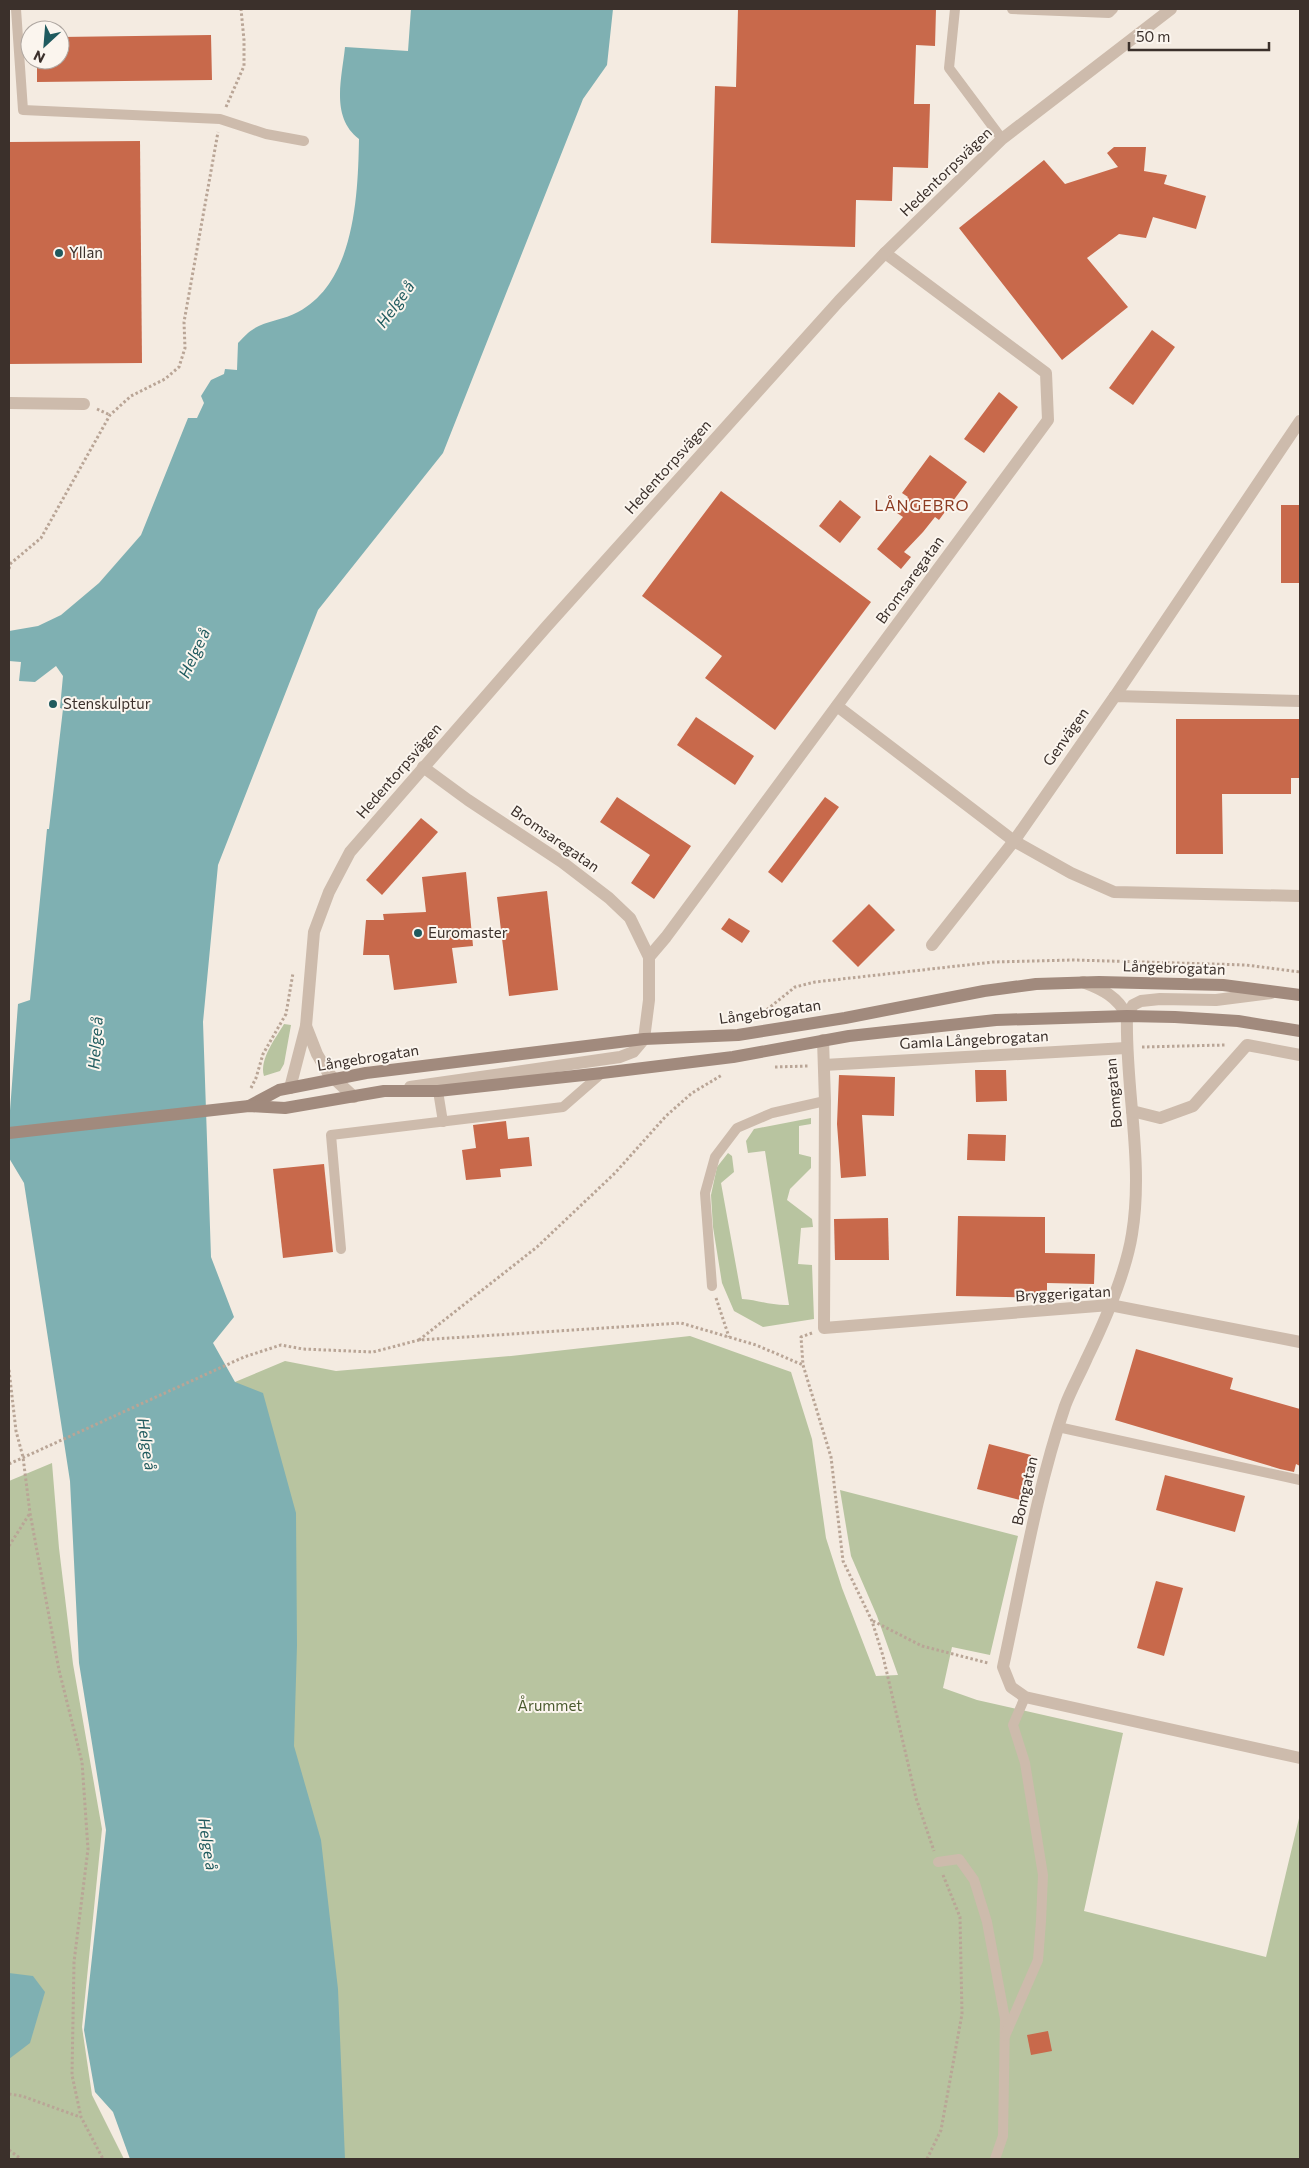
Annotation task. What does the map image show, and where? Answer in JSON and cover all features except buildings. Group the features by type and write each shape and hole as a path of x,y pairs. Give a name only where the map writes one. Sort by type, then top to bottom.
{"main road":[{"name":"Långebrogatan","path":"248,1106 279,1090 366,1073 644,1039 738,1035 845,1018 984,990 1036,984 1083,982 1222,986 1300,995"},
{"name":"Långebrogatan","path":"9,1132 248,1106 285,1108 384,1092 438,1091 602,1073 733,1057 823,1040 920,1027 996,1020 1127,1016 1238,1021 1300,1031"}],"street":[{"name":"Hedentorpsvägen","path":"290,1088 306,1026 314,932 329,892 350,852 547,626 839,301 885,253 1002,139 1171,9"},
{"name":"Bromsaregatan","path":"649,957 666,937 1048,420 1046,373 885,253"},
{"path":"9,403 84,404"},
{"name":"Genvägen","path":"932,945 1014,841 1115,696 1300,421"},
{"path":"1115,696 1300,701"},
{"path":"837,706 1014,841 1071,873 1114,892 1300,896"},
{"name":"Bromsaregatan","path":"423,767 468,800 562,862 609,898 630,918 649,957 649,1000 644,1039"},
{"path":"1083,982 1114,997 1127,1016"},
{"path":"1127,1016 1132,1005 1141,1001 1160,999 1216,1000 1281,992"},
{"name":"Bomgatan","path":"1003,1667 1041,1488 1058,1427 1110,1305 1132,1235 1135,1184 1132,1111 1126,1048 1127,1016"},
{"name":"Hedentorpsvägen","path":"306,1026 316,1054 328,1073 354,1097"},
{"path":"384,1092 514,1071 620,1057 633,1052 644,1039"},
{"path":"823,1040 825,1101 824,1328"},
{"path":"1132,1111 1160,1118 1193,1106 1247,1045 1300,1055"},
{"name":"Gamla Långebrogatan","path":"824,1065 1126,1048"},
{"name":"Bryggerigatan","path":"824,1328 1110,1305 1300,1342"},
{"path":"1003,1667 1011,1687 1024,1697 1300,1758"}],"lane":[{"path":"16,9 23,110 220,119 266,134 304,141"},
{"path":"954,9 949,68 1002,139"},
{"path":"1012,9 1109,13 1113,9"},
{"path":"341,1249 331,1135 563,1107 602,1073"},
{"path":"438,1091 443,1122"},
{"path":"712,1286 705,1193 715,1156 737,1128 772,1113 825,1101"},
{"path":"1058,1427 1300,1480"},
{"path":"1005,2036 1038,1960 1041,1922 1043,1875 1025,1763 1014,1725 1024,1697"},
{"path":"938,1862 958,1859 974,1880 987,1922 1005,2019 1003,2136 995,2159"}],"path":[{"path":"9,569 10,564 41,538 110,416 131,396 166,379 179,367 185,348 184,322 220,119 244,66 241,9"},
{"path":"755,1019 795,987 815,982 993,962 1074,960 1176,962 1246,965 1300,972"},
{"path":"1126,1048 1247,1045"},
{"path":"768,1067 824,1065"},
{"path":"419,1340 537,1246 615,1173 666,1116 692,1093 726,1074"},
{"path":"249,1091 258,1086"},
{"path":"712,1286 730,1337"},
{"path":"9,1464 244,1358 281,1345 303,1349 373,1352 419,1340 680,1323 756,1345 802,1364"},
{"path":"824,1328 801,1336 802,1364 831,1457 843,1561 872,1621 883,1656 916,1798 938,1862 960,1917 962,2014 940,2130 927,2159"},
{"path":"9,1371 16,1431 23,1457 30,1513 59,1670 82,1762 88,1849 74,1962 72,2075 81,2117 103,2159"},
{"path":"9,1546 30,1513"},
{"path":"872,1621 922,1646 1003,1667"},
{"path":"9,2094 22,2096 81,2117"},
{"path":"9,2150 21,2159"}],"green space":[{"path":"284,1024 291,1025 284,1064 280,1071 264,1076 263,1069 266,1056"},
{"path":"811,1118 811,1124 799,1126 799,1154 811,1157 811,1168 790,1189 787,1200 812,1219 813,1227 801,1228 798,1264 812,1265 814,1319 763,1327 734,1311 722,1283 713,1227 711,1195 717,1167 728,1153 732,1156 734,1172 721,1183 742,1299 777,1305 789,1305 765,1151 748,1153 746,1141 754,1129"},
{"name":"Årummet","path":"690,1336 791,1372 812,1439 826,1538 842,1588 876,1676 898,1675 877,1616 851,1556 840,1490 1018,1536 990,1655 952,1647 943,1688 977,1700 1123,1733 1084,1911 1266,1957 1300,1814 1300,2159 259,2159 235,1382 285,1361 336,1371 511,1356"},
{"path":"52,1463 59,1548 73,1664 102,1829 82,2027 92,2095 124,2159 9,2159 9,1481"}],"water":[{"name":"Helge å","path":"411,9 613,9 607,65 583,99 443,453 318,610 218,865 203,1022 211,1257 234,1317 213,1343 235,1382 263,1393 296,1513 297,1645 294,1746 321,1840 338,1989 345,2159 130,2159 113,2112 95,2092 84,2030 106,1830 79,1663 70,1481 24,1183 9,1158 9,1124 18,1004 30,1000 47,829 49,829 63,709 60,708 63,676 56,666 35,682 19,681 21,662 9,661 9,631 38,626 61,615 99,583 141,535 188,418 197,418 204,403 201,396 211,380 224,374 225,369 237,370 238,343 257,327 298,312 317,298 331,280 342,259 349,235 357,185 359,139 344,120 341,108 340,84 345,47 408,51"},
{"path":"9,1973 33,1976 45,1992 30,2043 9,2059"}],"place":[{"name":"Yllan","path":"59,253"},
{"name":"Stenskulptur","path":"53,704"},
{"name":"Euromaster","path":"418,933"}],"district":[{"name":"LÅNGEBRO","path":"922,505"}]}
